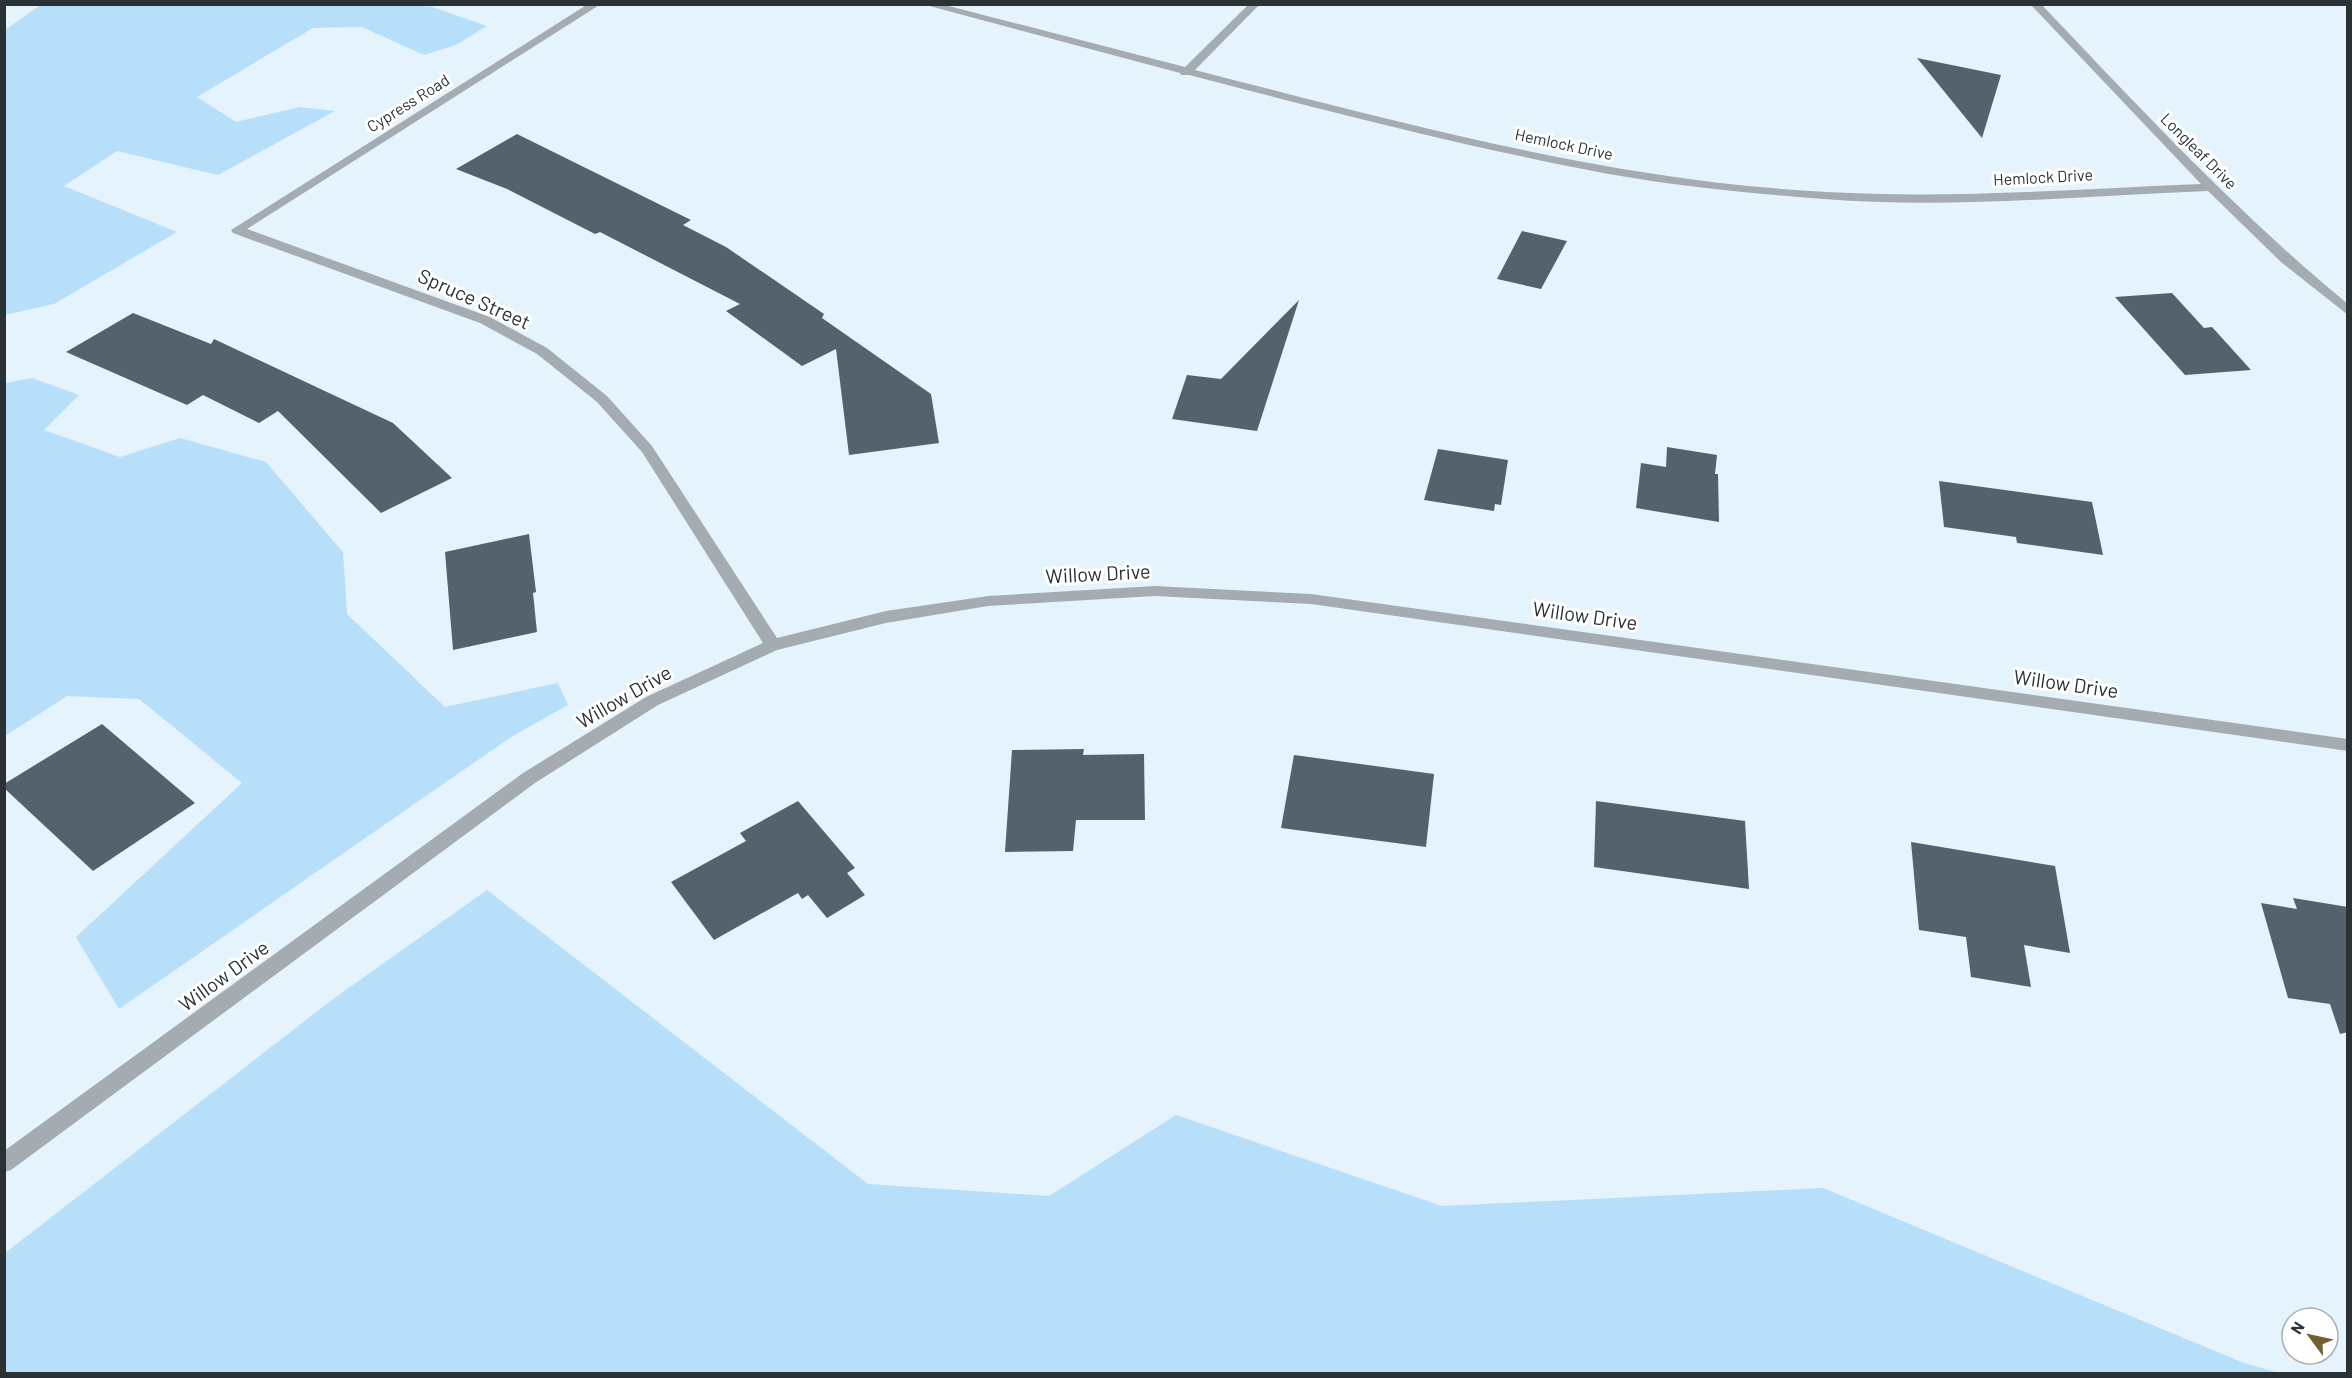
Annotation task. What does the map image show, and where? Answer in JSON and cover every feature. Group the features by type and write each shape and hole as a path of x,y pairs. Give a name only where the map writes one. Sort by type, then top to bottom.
{"street":[{"name":"Cypress Road","path":"237,230 596,4"},
{"name":"Hemlock Drive","path":"927,4 1185,73 1584,166 1715,186 1827,196 1943,198 2210,187"},
{"path":"1185,73 1255,4"},
{"name":"Longleaf Drive","path":"2035,4 2210,187 2285,259 2348,311"},
{"name":"Spruce Street","path":"237,230 485,320 542,351 602,399 647,449 773,645"},
{"name":"Willow Drive","path":"4,1163 529,778 652,701 773,645 886,617 988,601 1155,591 1311,599 2348,745"}],"shaded area":[{"path":"42,4 424,4 487,26 456,45 424,55 362,27 313,28 197,97 236,122 300,107 335,111 218,175 117,151 64,186 177,232 54,304 5,315 5,30"},
{"path":"32,378 79,395 44,430 120,457 180,438 266,462 343,552 347,614 445,707 558,683 568,705 511,737 119,1009 76,937 242,783 139,699 67,696 5,736 5,383"},
{"path":"487,890 868,1184 1049,1196 1176,1115 1442,1206 1823,1188 2244,1363 2279,1373 5,1373 5,1253 333,999"}],"building":[{"path":"1917,58 2001,75 1982,138"},
{"path":"517,134 691,220 683,225 726,247 824,314 822,318 931,394 939,443 849,455 836,349 802,366 726,311 740,304 600,232 595,234 507,189 456,169"},
{"path":"1522,231 1567,241 1541,289 1497,279"},
{"path":"2172,293 2204,328 2212,327 2251,370 2185,375 2115,297"},
{"path":"1299,300 1257,431 1172,419 1187,375 1221,379"},
{"path":"133,313 211,344 214,339 393,423 452,478 381,513 278,411 259,423 203,395 187,405 66,352"},
{"path":"1667,447 1717,455 1715,474 1718,474 1719,522 1636,508 1641,463 1666,467"},
{"path":"1438,449 1508,460 1501,505 1495,504 1494,511 1424,500"},
{"path":"1939,481 2092,502 2103,555 2017,543 2016,537 1944,527"},
{"path":"529,534 536,592 533,593 537,632 453,650 445,552"},
{"path":"102,724 195,803 93,871 4,788 4,784"},
{"path":"1084,749 1083,755 1144,754 1145,820 1076,820 1073,851 1005,852 1012,750"},
{"path":"1294,755 1434,774 1426,847 1281,828"},
{"path":"798,801 855,868 847,873 865,895 827,918 808,895 802,899 798,893 714,940 671,882 746,841 740,833"},
{"path":"1596,801 1745,821 1749,889 1594,867"},
{"path":"1911,842 2055,866 2070,953 2024,945 2031,987 1971,977 1966,937 1919,930"},
{"path":"2293,898 2348,907 2348,1032 2340,1034 2330,1004 2288,998 2261,903 2297,909"}]}
